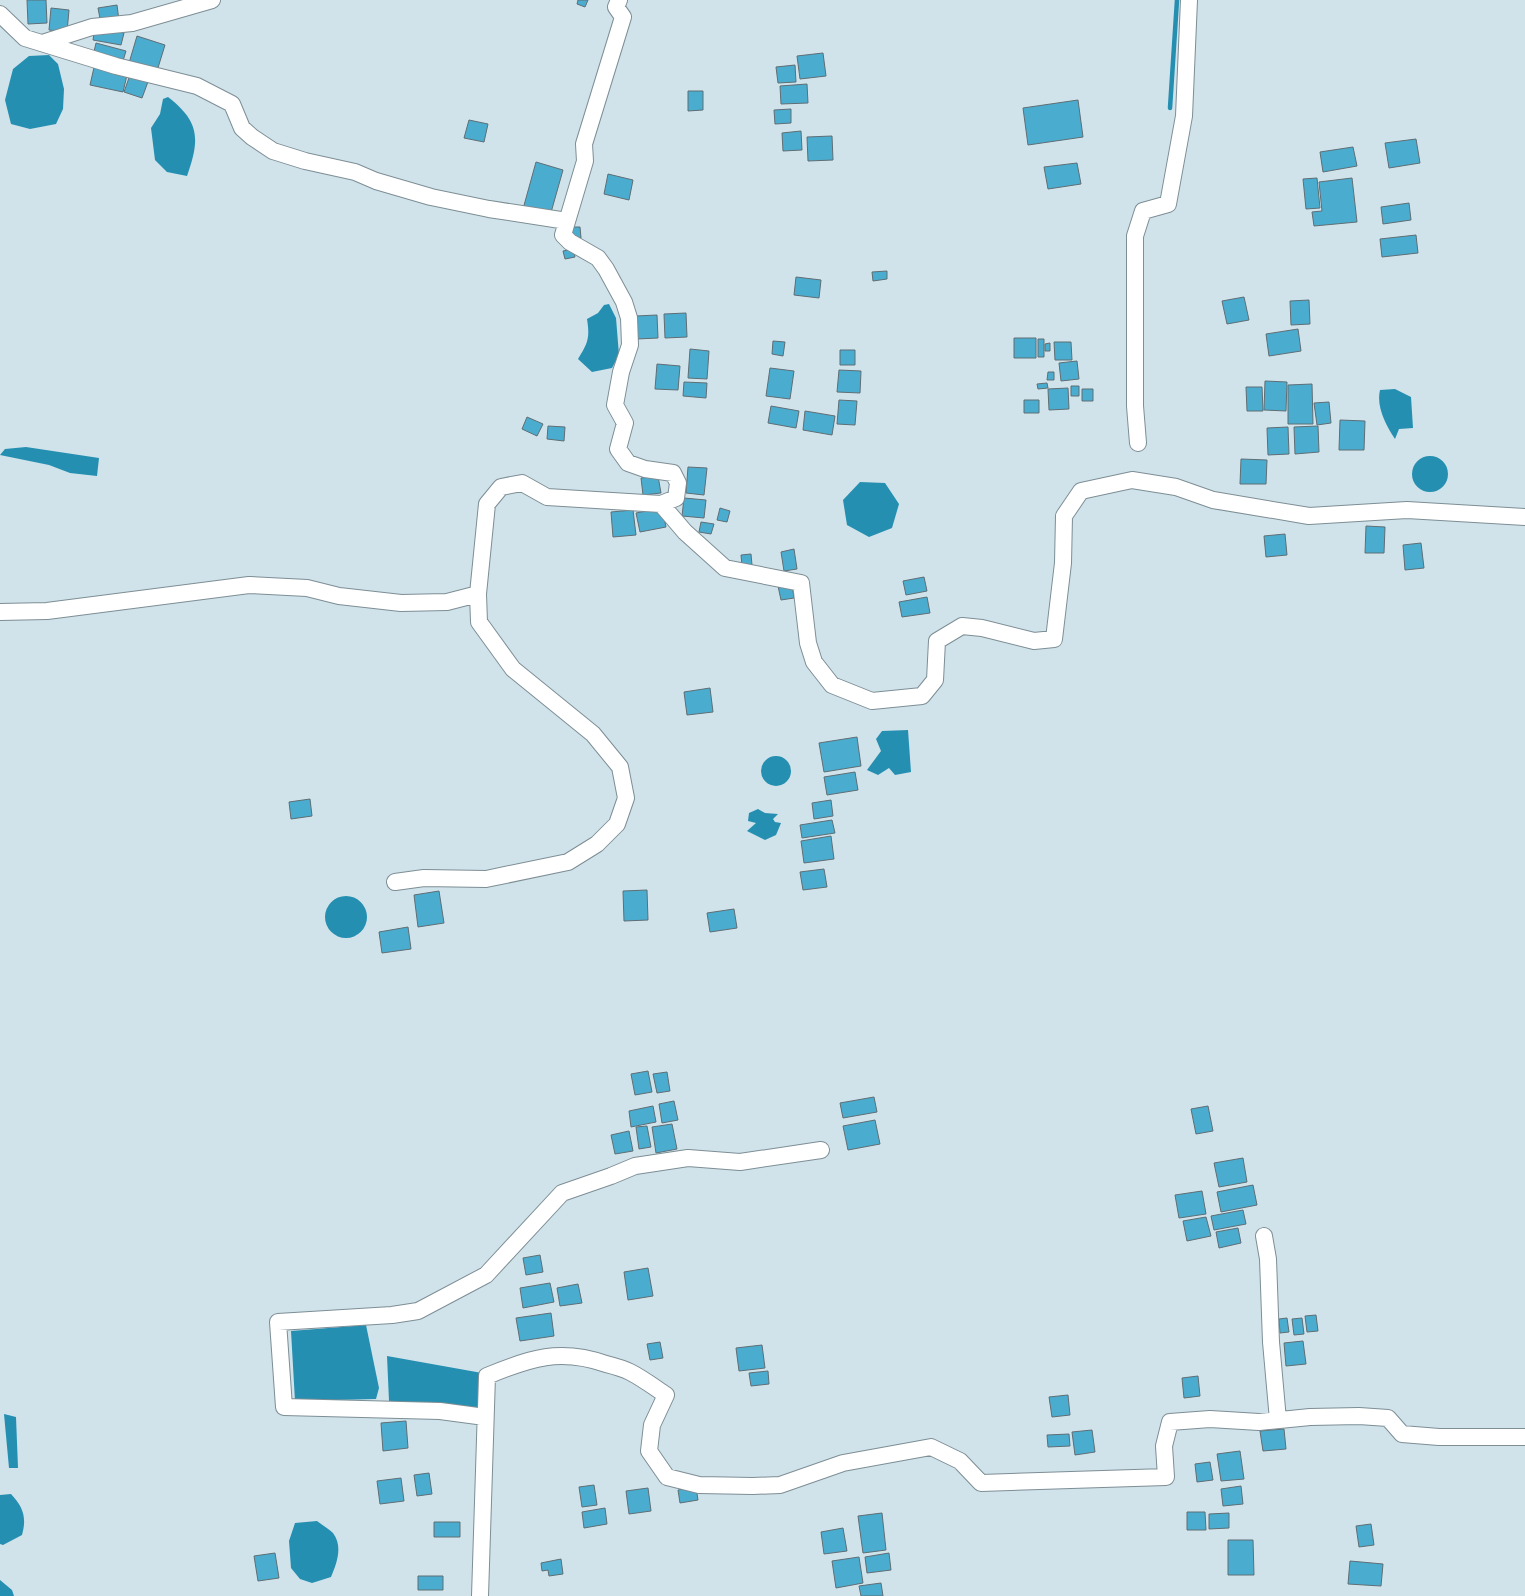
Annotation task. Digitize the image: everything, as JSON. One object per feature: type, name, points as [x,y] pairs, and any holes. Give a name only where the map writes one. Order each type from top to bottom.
[{"type":"street","points":[[42,43],[92,27],[132,23],[212,0]]},
{"type":"street","points":[[395,882],[424,878],[486,879],[568,862],[597,844],[617,824],[626,798],[620,767],[593,734],[513,669],[478,622],[478,594],[487,504],[501,487],[522,483],[547,497],[661,504],[676,498],[678,483],[673,473],[645,469],[628,463],[618,449],[625,423],[615,405],[619,390],[621,372],[630,345],[627,313],[624,302],[606,269],[598,258],[570,242],[563,235],[585,161],[584,144],[623,17],[616,7],[619,0]]},
{"type":"street","points":[[1138,443],[1135,406],[1135,236],[1143,211],[1168,204],[1184,116],[1189,0]]},
{"type":"street","points":[[0,14],[25,38],[116,66],[196,86],[232,104],[242,128],[252,137],[273,151],[305,161],[355,172],[431,197],[489,209],[567,221]]},
{"type":"street","points":[[661,504],[685,532],[725,568],[801,583],[808,643],[814,662],[832,686],[872,701],[922,696],[935,680],[937,642],[962,626],[982,628],[1034,641],[1054,639],[1063,563],[1064,516],[1081,491],[1132,480],[1176,487],[1213,500],[1309,516],[1407,510],[1525,517]]},
{"type":"street","points":[[0,612],[47,611],[249,585],[307,588],[339,596],[401,603],[447,602],[478,594]]},
{"type":"street","points":[[485,1417],[440,1411],[284,1407],[278,1322],[418,1312],[486,1275],[562,1193],[635,1166],[688,1158],[740,1162],[821,1150]]},
{"type":"street","points":[[1264,1236],[1268,1259],[1271,1342],[1278,1420]]},
{"type":"street","points":[[480,1596],[487,1376],[520,1362],[545,1357],[570,1356],[588,1358],[629,1371],[666,1395],[652,1425],[649,1451],[667,1477],[699,1485],[780,1485],[843,1463],[931,1447],[960,1461],[981,1483],[1166,1477],[1164,1446],[1170,1422],[1210,1419],[1259,1422],[1310,1417],[1359,1416],[1388,1418],[1402,1434],[1439,1437],[1525,1437]]},
{"type":"water","points":[[49,55],[58,64],[64,89],[63,109],[56,124],[30,129],[11,124],[5,100],[13,69],[29,56]]},
{"type":"water","points":[[168,97],[179,106],[192,123],[195,141],[194,152],[187,176],[167,172],[155,160],[151,128],[160,114],[163,99]]},
{"type":"water","points":[[609,304],[616,318],[619,355],[612,368],[592,372],[578,359],[584,349],[588,336],[587,319],[598,313],[604,305]]},
{"type":"water","points":[[1395,389],[1411,397],[1413,428],[1399,429],[1395,439],[1383,416],[1379,403],[1379,396],[1380,390]]},
{"type":"water","points":[[26,447],[99,458],[97,476],[70,473],[49,465],[0,455],[5,449]]},
{"type":"water","points":[[1430,456],[1440,459],[1445,464],[1448,474],[1445,484],[1440,489],[1430,492],[1420,489],[1415,484],[1412,474],[1415,464],[1420,459]]},
{"type":"water","points":[[860,482],[885,483],[899,504],[892,528],[869,537],[847,525],[843,500]]},
{"type":"water","points":[[908,730],[911,772],[895,775],[889,768],[878,775],[867,770],[881,751],[876,739],[882,731]]},
{"type":"water","points":[[776,756],[787,760],[791,771],[787,782],[776,786],[765,782],[761,771],[765,760]]},
{"type":"water","points":[[758,809],[765,813],[778,814],[773,819],[775,822],[781,823],[776,835],[765,840],[747,831],[756,823],[748,821],[749,813]]},
{"type":"water","points":[[342,896],[350,896],[358,899],[364,905],[367,917],[364,929],[358,935],[350,938],[342,938],[334,935],[328,929],[325,921],[325,913],[328,905],[334,899]]},
{"type":"water","points":[[366,1325],[379,1388],[376,1399],[295,1401],[291,1331]]},
{"type":"water","points":[[387,1356],[482,1373],[481,1408],[389,1401]]},
{"type":"water","points":[[4,1414],[16,1417],[18,1468],[9,1468]]},
{"type":"water","points":[[11,1494],[21,1508],[24,1523],[22,1535],[3,1545],[0,1544],[0,1495]]},
{"type":"water","points":[[317,1521],[333,1533],[338,1543],[338,1555],[331,1577],[312,1583],[300,1579],[291,1568],[289,1541],[295,1523]]},
{"type":"water","points":[[0,1580],[12,1590],[14,1596],[0,1596]]},
{"type":"building","points":[[27,0],[46,0],[47,23],[28,24]]},
{"type":"building","points":[[578,0],[588,0],[585,7],[577,4]]},
{"type":"building","points":[[117,5],[119,21],[101,24],[98,8]]},
{"type":"building","points":[[51,8],[69,10],[67,32],[49,30]]},
{"type":"building","points":[[95,28],[124,33],[121,45],[93,40]]},
{"type":"building","points":[[137,36],[165,45],[157,71],[129,63]]},
{"type":"building","points":[[96,43],[126,51],[122,64],[93,56]]},
{"type":"building","points":[[823,53],[826,76],[800,79],[797,56]]},
{"type":"building","points":[[95,63],[128,71],[123,92],[90,85]]},
{"type":"building","points":[[795,65],[796,82],[778,83],[776,67]]},
{"type":"building","points":[[131,72],[149,79],[142,98],[124,92]]},
{"type":"building","points":[[807,84],[808,103],[781,104],[780,86]]},
{"type":"building","points":[[688,91],[703,91],[703,110],[688,111]]},
{"type":"building","points":[[1078,100],[1083,137],[1028,145],[1023,108]]},
{"type":"building","points":[[791,109],[791,123],[775,124],[774,110]]},
{"type":"building","points":[[469,120],[488,124],[484,142],[464,138]]},
{"type":"building","points":[[801,131],[802,150],[783,151],[782,133]]},
{"type":"building","points":[[832,136],[833,160],[808,161],[807,137]]},
{"type":"building","points":[[1416,139],[1420,163],[1389,168],[1385,143]]},
{"type":"building","points":[[1353,147],[1357,166],[1323,172],[1320,152]]},
{"type":"building","points":[[536,162],[563,170],[550,216],[523,209]]},
{"type":"building","points":[[1077,163],[1081,184],[1048,189],[1044,167]]},
{"type":"building","points":[[608,174],[633,180],[629,200],[604,194]]},
{"type":"building","points":[[1317,178],[1320,208],[1306,209],[1303,179]]},
{"type":"building","points":[[1352,178],[1357,222],[1314,226],[1312,212],[1322,211],[1319,182]]},
{"type":"building","points":[[1409,203],[1411,220],[1383,224],[1381,207]]},
{"type":"building","points":[[572,227],[580,227],[581,238],[573,239]]},
{"type":"building","points":[[1416,235],[1418,253],[1382,257],[1380,239]]},
{"type":"building","points":[[573,249],[575,257],[565,259],[563,251]]},
{"type":"building","points":[[887,271],[887,279],[873,281],[872,272]]},
{"type":"building","points":[[796,277],[821,280],[819,298],[794,295]]},
{"type":"building","points":[[1244,297],[1249,320],[1227,324],[1222,301]]},
{"type":"building","points":[[1309,300],[1310,324],[1291,325],[1290,301]]},
{"type":"building","points":[[686,313],[687,337],[665,338],[664,314]]},
{"type":"building","points":[[657,315],[658,338],[637,339],[636,316]]},
{"type":"building","points":[[1298,329],[1301,351],[1269,356],[1266,334]]},
{"type":"building","points":[[1014,338],[1036,338],[1036,358],[1014,358]]},
{"type":"building","points":[[1038,339],[1044,339],[1044,357],[1038,357]]},
{"type":"building","points":[[773,341],[785,342],[783,356],[772,354]]},
{"type":"building","points":[[1054,342],[1071,342],[1072,360],[1055,360]]},
{"type":"building","points":[[1050,343],[1050,351],[1045,351],[1045,344]]},
{"type":"building","points":[[690,349],[709,351],[707,379],[688,378]]},
{"type":"building","points":[[840,350],[855,350],[855,365],[840,365]]},
{"type":"building","points":[[1077,361],[1079,379],[1061,381],[1059,363]]},
{"type":"building","points":[[657,364],[680,366],[678,390],[655,389]]},
{"type":"building","points":[[770,368],[794,371],[790,399],[766,396]]},
{"type":"building","points":[[839,370],[861,371],[860,393],[837,392]]},
{"type":"building","points":[[1048,372],[1054,372],[1054,380],[1047,380]]},
{"type":"building","points":[[1265,381],[1287,382],[1286,411],[1264,410]]},
{"type":"building","points":[[684,382],[707,383],[706,398],[683,396]]},
{"type":"building","points":[[1047,383],[1048,388],[1038,389],[1037,384]]},
{"type":"building","points":[[1312,384],[1313,424],[1288,424],[1288,385]]},
{"type":"building","points":[[1071,386],[1079,386],[1079,396],[1071,396]]},
{"type":"building","points":[[1246,387],[1262,387],[1263,411],[1247,411]]},
{"type":"building","points":[[1068,388],[1069,409],[1049,410],[1048,389]]},
{"type":"building","points":[[1082,389],[1093,389],[1093,401],[1082,401]]},
{"type":"building","points":[[839,400],[857,401],[855,425],[837,424]]},
{"type":"building","points":[[1024,400],[1039,400],[1039,413],[1024,413]]},
{"type":"building","points":[[1329,402],[1331,423],[1317,425],[1314,403]]},
{"type":"building","points":[[771,406],[799,411],[796,428],[768,423]]},
{"type":"building","points":[[805,411],[835,416],[832,435],[803,430]]},
{"type":"building","points":[[527,417],[543,424],[537,436],[522,429]]},
{"type":"building","points":[[1340,420],[1365,421],[1364,450],[1339,450]]},
{"type":"building","points":[[548,426],[565,427],[564,441],[547,439]]},
{"type":"building","points":[[1318,426],[1319,452],[1295,454],[1294,427]]},
{"type":"building","points":[[1288,427],[1289,454],[1268,455],[1267,428]]},
{"type":"building","points":[[1241,459],[1267,460],[1266,484],[1240,484]]},
{"type":"building","points":[[688,467],[707,468],[704,495],[686,493]]},
{"type":"building","points":[[658,476],[661,493],[643,495],[641,478]]},
{"type":"building","points":[[684,498],[706,500],[704,518],[682,516]]},
{"type":"building","points":[[662,508],[666,527],[640,532],[636,513]]},
{"type":"building","points":[[720,508],[730,511],[727,522],[717,520]]},
{"type":"building","points":[[633,510],[636,535],[613,537],[611,512]]},
{"type":"building","points":[[701,522],[714,524],[711,534],[699,532]]},
{"type":"building","points":[[1366,526],[1385,527],[1384,553],[1365,553]]},
{"type":"building","points":[[1285,534],[1287,555],[1266,557],[1264,536]]},
{"type":"building","points":[[1421,543],[1424,568],[1405,570],[1403,545]]},
{"type":"building","points":[[794,549],[797,569],[784,571],[781,552]]},
{"type":"building","points":[[751,554],[752,565],[742,566],[741,555]]},
{"type":"building","points":[[924,577],[927,591],[906,595],[903,581]]},
{"type":"building","points":[[792,584],[794,598],[781,600],[778,586]]},
{"type":"building","points":[[927,597],[930,613],[902,617],[899,602]]},
{"type":"building","points":[[710,688],[713,712],[687,715],[684,692]]},
{"type":"building","points":[[857,737],[861,766],[824,772],[819,743]]},
{"type":"building","points":[[855,772],[858,790],[827,795],[824,777]]},
{"type":"building","points":[[310,799],[312,816],[291,819],[289,802]]},
{"type":"building","points":[[831,800],[833,816],[814,819],[812,803]]},
{"type":"building","points":[[832,820],[835,833],[802,838],[800,825]]},
{"type":"building","points":[[831,836],[834,859],[804,863],[801,841]]},
{"type":"building","points":[[824,869],[827,887],[803,890],[800,872]]},
{"type":"building","points":[[647,890],[648,920],[624,921],[623,891]]},
{"type":"building","points":[[439,891],[444,923],[418,927],[414,895]]},
{"type":"building","points":[[734,909],[737,928],[710,932],[707,913]]},
{"type":"building","points":[[408,927],[411,949],[382,953],[379,932]]},
{"type":"building","points":[[648,1071],[652,1092],[635,1095],[631,1074]]},
{"type":"building","points":[[667,1072],[670,1091],[657,1093],[653,1074]]},
{"type":"building","points":[[874,1097],[877,1112],[843,1118],[840,1103]]},
{"type":"building","points":[[674,1101],[678,1120],[662,1123],[659,1104]]},
{"type":"building","points":[[653,1106],[656,1122],[631,1127],[629,1111]]},
{"type":"building","points":[[1208,1106],[1213,1131],[1196,1134],[1191,1109]]},
{"type":"building","points":[[875,1120],[880,1144],[848,1150],[843,1126]]},
{"type":"building","points":[[672,1124],[677,1149],[656,1153],[652,1127]]},
{"type":"building","points":[[647,1126],[651,1147],[639,1149],[636,1127]]},
{"type":"building","points":[[629,1131],[633,1151],[615,1154],[611,1135]]},
{"type":"building","points":[[1243,1158],[1247,1182],[1219,1187],[1214,1163]]},
{"type":"building","points":[[1253,1185],[1257,1205],[1221,1212],[1217,1192]]},
{"type":"building","points":[[1202,1191],[1206,1214],[1179,1218],[1175,1195]]},
{"type":"building","points":[[1243,1210],[1246,1224],[1214,1230],[1211,1216]]},
{"type":"building","points":[[1206,1217],[1211,1236],[1187,1241],[1183,1221]]},
{"type":"building","points":[[1238,1228],[1241,1243],[1219,1248],[1216,1232]]},
{"type":"building","points":[[540,1255],[543,1272],[526,1275],[523,1258]]},
{"type":"building","points":[[648,1268],[653,1296],[628,1300],[624,1272]]},
{"type":"building","points":[[550,1283],[554,1302],[523,1308],[520,1288]]},
{"type":"building","points":[[578,1284],[582,1303],[560,1306],[557,1288]]},
{"type":"building","points":[[551,1313],[554,1336],[520,1341],[516,1318]]},
{"type":"building","points":[[1316,1315],[1318,1331],[1307,1332],[1305,1316]]},
{"type":"building","points":[[1287,1318],[1289,1332],[1280,1333],[1279,1319]]},
{"type":"building","points":[[1302,1318],[1304,1334],[1294,1335],[1292,1319]]},
{"type":"building","points":[[1303,1341],[1306,1364],[1286,1366],[1284,1343]]},
{"type":"building","points":[[660,1342],[663,1358],[650,1360],[647,1344]]},
{"type":"building","points":[[762,1345],[765,1368],[739,1371],[736,1348]]},
{"type":"building","points":[[768,1371],[769,1384],[751,1386],[749,1373]]},
{"type":"building","points":[[1198,1376],[1200,1396],[1184,1398],[1182,1378]]},
{"type":"building","points":[[1068,1395],[1070,1415],[1052,1417],[1049,1397]]},
{"type":"building","points":[[406,1421],[408,1448],[383,1451],[381,1423]]},
{"type":"building","points":[[1284,1429],[1286,1449],[1263,1451],[1260,1431]]},
{"type":"building","points":[[1092,1430],[1095,1452],[1075,1455],[1072,1432]]},
{"type":"building","points":[[1069,1434],[1070,1446],[1048,1447],[1047,1435]]},
{"type":"building","points":[[1240,1451],[1244,1479],[1221,1481],[1217,1454]]},
{"type":"building","points":[[1210,1462],[1213,1480],[1197,1482],[1195,1464]]},
{"type":"building","points":[[429,1473],[432,1494],[417,1496],[414,1475]]},
{"type":"building","points":[[401,1478],[404,1501],[380,1504],[377,1481]]},
{"type":"building","points":[[594,1485],[597,1505],[582,1507],[579,1487]]},
{"type":"building","points":[[1241,1486],[1243,1504],[1223,1506],[1221,1489]]},
{"type":"building","points":[[696,1487],[698,1500],[680,1503],[678,1490]]},
{"type":"building","points":[[648,1488],[651,1511],[629,1514],[626,1491]]},
{"type":"building","points":[[605,1508],[607,1524],[584,1528],[582,1512]]},
{"type":"building","points":[[1187,1512],[1205,1512],[1206,1530],[1187,1530]]},
{"type":"building","points":[[882,1513],[886,1550],[863,1553],[858,1516]]},
{"type":"building","points":[[1229,1513],[1229,1528],[1209,1529],[1209,1514]]},
{"type":"building","points":[[434,1522],[460,1522],[460,1537],[434,1537]]},
{"type":"building","points":[[1371,1524],[1374,1545],[1359,1547],[1356,1526]]},
{"type":"building","points":[[843,1528],[847,1551],[824,1554],[821,1532]]},
{"type":"building","points":[[1228,1540],[1253,1540],[1254,1575],[1228,1575]]},
{"type":"building","points":[[275,1553],[279,1578],[258,1581],[254,1556]]},
{"type":"building","points":[[889,1553],[891,1570],[867,1573],[865,1557]]},
{"type":"building","points":[[859,1557],[863,1583],[836,1588],[832,1561]]},
{"type":"building","points":[[561,1559],[563,1574],[549,1576],[548,1570],[542,1571],[541,1563]]},
{"type":"building","points":[[1350,1561],[1383,1564],[1381,1586],[1348,1584]]},
{"type":"building","points":[[418,1576],[443,1576],[443,1590],[418,1590]]},
{"type":"building","points":[[881,1583],[883,1596],[861,1596],[859,1586]]},
{"type":"waterway","points":[[1170,108],[1177,0]]}]
